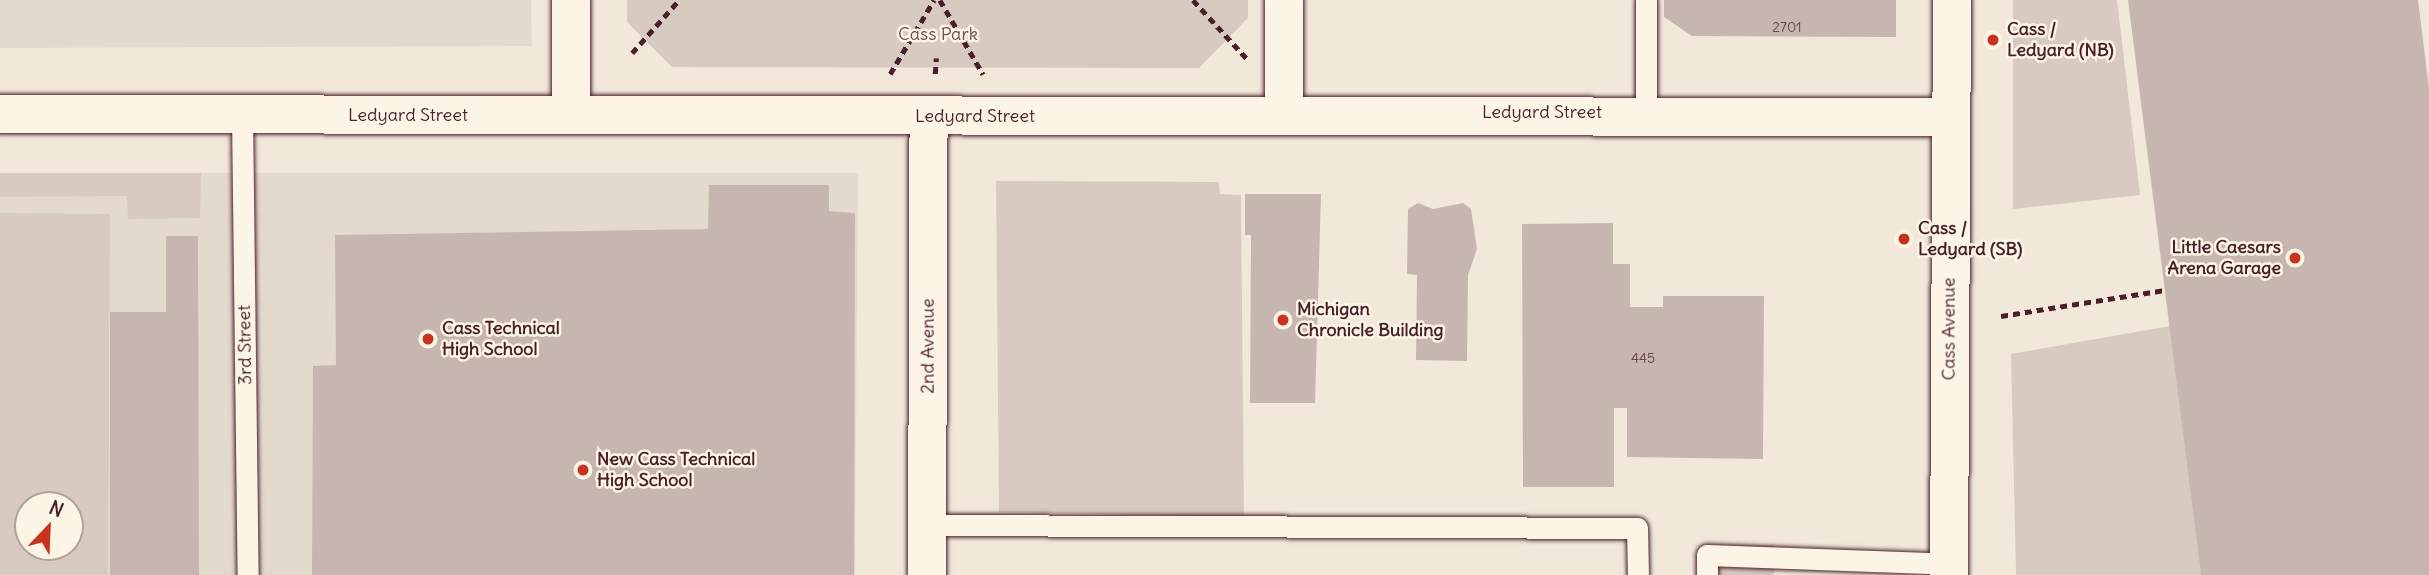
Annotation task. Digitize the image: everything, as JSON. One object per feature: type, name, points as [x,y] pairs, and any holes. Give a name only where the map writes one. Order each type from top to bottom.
[{"type":"street","points":[[571,0],[571,115]]},
{"type":"street","points":[[1283,114],[1284,0]]},
{"type":"street","name":"Cass Avenue","points":[[1949,570],[1952,0]]},
{"type":"street","name":"Ledyard Street","points":[[0,114],[929,116],[1646,112],[1950,117]]},
{"type":"street","name":"2nd Avenue","points":[[927,575],[929,116]]},
{"type":"lane","points":[[1646,0],[1646,112]]},
{"type":"lane","name":"3rd Street","points":[[242,114],[248,575]]},
{"type":"lane","points":[[928,525],[1637,528],[1638,575]]},
{"type":"lane","points":[[1707,575],[1707,555],[1866,568],[1949,570]]},
{"type":"path","points":[[632,53],[679,0]]},
{"type":"path","points":[[890,74],[937,0],[983,74]]},
{"type":"path","points":[[1193,0],[1251,63]]},
{"type":"path","points":[[935,74],[936,58]]},
{"type":"path","points":[[2001,316],[2165,290]]},
{"type":"shaded area","points":[[0,0],[531,0],[532,46],[0,48]]},
{"type":"shaded area","name":"Cass Technical High School","points":[[0,173],[858,173],[855,575],[0,575]]},
{"type":"green space","name":"Cass Park","points":[[627,0],[1248,0],[1248,18],[1199,68],[672,67],[627,22]]},
{"type":"green space","points":[[2013,0],[2117,0],[2140,195],[2013,209]]},
{"type":"green space","points":[[0,173],[201,173],[200,218],[128,219],[127,196],[0,197]]},
{"type":"green space","points":[[996,181],[1219,182],[1220,194],[1241,195],[1244,517],[999,512]]},
{"type":"green space","points":[[0,213],[110,214],[108,575],[0,575]]},
{"type":"green space","points":[[2170,326],[2201,575],[2016,575],[2011,354]]},
{"type":"green space","points":[[1714,545],[1774,545],[1774,575],[1714,575]]},
{"type":"building","points":[[1664,0],[1896,0],[1896,37],[1692,36],[1664,17]]},
{"type":"building","name":"Little Caesars Arena Garage","points":[[2128,0],[2418,0],[2429,88],[2429,575],[2201,575]]},
{"type":"building","name":"New Cass Technical High School","points":[[709,185],[829,185],[829,211],[855,213],[854,575],[312,575],[313,366],[336,365],[335,235],[708,229]]},
{"type":"building","name":"Michigan Chronicle Building","points":[[1245,194],[1321,194],[1315,403],[1250,403],[1251,235],[1245,235]]},
{"type":"building","points":[[1418,203],[1433,209],[1463,203],[1471,209],[1477,249],[1468,275],[1467,361],[1416,360],[1417,275],[1407,274],[1408,209]]},
{"type":"building","points":[[1613,223],[1613,264],[1630,264],[1630,307],[1663,307],[1663,296],[1764,296],[1763,459],[1627,457],[1627,408],[1614,408],[1614,487],[1523,487],[1522,224]]},
{"type":"building","points":[[166,236],[198,236],[199,575],[110,575],[110,312],[166,312]]},
{"type":"place","name":"Cass / Ledyard (NB)","points":[[1993,40]]},
{"type":"place","name":"Cass / Ledyard (SB)","points":[[1904,239]]},
{"type":"place","name":"Little Caesars Arena Garage","points":[[2295,258]]},
{"type":"place","name":"Michigan Chronicle Building","points":[[1283,320]]},
{"type":"place","name":"Cass Technical High School","points":[[428,339]]},
{"type":"place","name":"New Cass Technical High School","points":[[583,470]]}]
